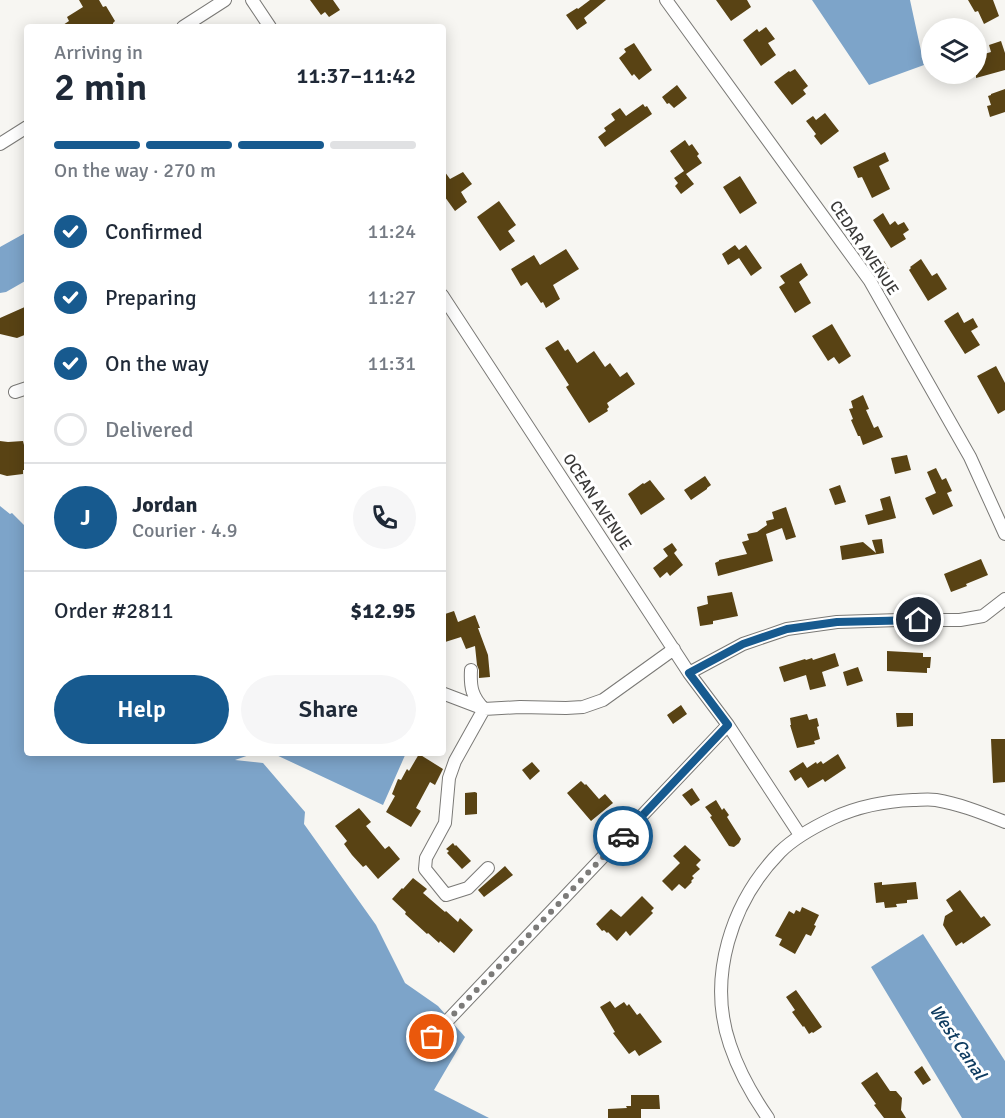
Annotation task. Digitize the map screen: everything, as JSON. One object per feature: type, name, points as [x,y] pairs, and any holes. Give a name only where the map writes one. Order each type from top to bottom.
[{"type":"street","points":[[188,24],[225,0]]},
{"type":"street","points":[[252,0],[268,24]]},
{"type":"street","name":"CEDAR AVENUE","points":[[666,0],[870,281],[970,457],[1005,534]]},
{"type":"street","points":[[0,144],[24,129]]},
{"type":"street","name":"OCEAN AVENUE","points":[[446,301],[689,673],[728,725],[800,835]]},
{"type":"street","points":[[689,673],[743,644],[787,629],[837,622],[960,620],[983,616],[1005,599]]},
{"type":"street","points":[[446,695],[484,709],[583,706],[603,700],[674,649]]},
{"type":"street","points":[[471,670],[470,682],[475,700],[484,709]]},
{"type":"street","points":[[484,709],[455,761],[449,778],[445,823],[426,858],[425,869],[446,894],[468,888],[488,867]]},
{"type":"street","points":[[432,1037],[728,725]]},
{"type":"street","points":[[768,1118],[741,1073],[729,1044],[723,1015],[721,980],[724,952],[744,899],[762,873],[780,852],[800,835],[851,810],[873,804],[934,800],[975,810],[1005,822]]},
{"type":"water","points":[[812,0],[910,0],[921,51],[921,66],[869,85]]},
{"type":"water","points":[[24,234],[24,282],[0,293],[0,247]]},
{"type":"water","points":[[0,506],[10,514],[12,513],[24,525],[24,756],[246,756],[235,760],[263,763],[305,812],[304,824],[376,925],[405,983],[438,1006],[465,1037],[434,1090],[489,1118],[0,1118]]},
{"type":"water","points":[[278,756],[405,756],[383,805]]},
{"type":"water","name":"West Canal","points":[[923,934],[1005,1061],[1005,1118],[962,1118],[871,967]]},
{"type":"building","points":[[79,0],[99,0],[103,7],[106,6],[115,21],[113,24],[64,24],[69,21],[67,17],[83,7]]},
{"type":"building","points":[[310,0],[333,0],[340,10],[329,17],[325,12],[321,15]]},
{"type":"building","points":[[590,0],[606,0],[584,18],[587,23],[577,30],[566,15]]},
{"type":"building","points":[[716,0],[747,0],[751,7],[731,21]]},
{"type":"building","points":[[968,0],[993,0],[999,16],[987,22],[987,18],[981,18],[978,11],[975,12]]},
{"type":"building","points":[[766,27],[775,39],[768,43],[776,55],[761,66],[743,40],[757,29],[759,32]]},
{"type":"building","points":[[1001,41],[1005,53],[1005,70],[987,75],[987,53],[991,52],[989,45]]},
{"type":"building","points":[[634,43],[652,70],[639,80],[634,74],[632,76],[619,58],[626,52],[624,49]]},
{"type":"building","points":[[795,69],[808,86],[803,90],[806,94],[792,105],[774,82]]},
{"type":"building","points":[[677,85],[687,98],[674,108],[662,97]]},
{"type":"building","points":[[1005,89],[1005,112],[990,117],[987,106],[991,105],[988,96]]},
{"type":"building","points":[[643,104],[652,114],[605,147],[598,137],[606,131],[604,128],[615,120],[611,114],[620,108],[626,116]]},
{"type":"building","points":[[825,113],[839,131],[821,145],[806,121],[813,116],[816,120]]},
{"type":"building","points":[[685,140],[689,146],[692,144],[702,163],[686,174],[694,184],[681,194],[675,186],[678,183],[674,178],[684,171],[670,151]]},
{"type":"building","points":[[885,152],[889,161],[879,166],[890,189],[872,198],[862,177],[858,178],[853,167]]},
{"type":"building","points":[[463,172],[472,184],[461,192],[467,202],[455,211],[446,199],[446,174],[450,179]]},
{"type":"building","points":[[740,176],[757,203],[740,214],[723,187]]},
{"type":"building","points":[[499,201],[516,225],[508,231],[515,241],[500,251],[477,217]]},
{"type":"building","points":[[883,213],[890,225],[895,221],[898,225],[904,222],[909,230],[903,234],[906,239],[891,248],[873,220]]},
{"type":"building","points":[[735,245],[739,250],[746,245],[762,268],[751,276],[739,258],[728,265],[722,254]]},
{"type":"building","points":[[566,249],[579,269],[553,285],[560,299],[546,308],[527,282],[521,286],[511,269],[534,255],[540,265]]},
{"type":"building","points":[[921,259],[932,276],[937,273],[947,289],[928,301],[909,270]]},
{"type":"building","points":[[884,261],[891,273],[883,278],[876,265]]},
{"type":"building","points":[[801,263],[808,275],[799,282],[811,303],[795,313],[779,287],[785,283],[780,276]]},
{"type":"building","points":[[24,307],[24,335],[17,338],[0,334],[0,318]]},
{"type":"building","points":[[958,312],[964,323],[973,318],[978,327],[971,331],[980,345],[965,354],[944,321]]},
{"type":"building","points":[[832,324],[851,356],[839,364],[834,357],[828,361],[812,336]]},
{"type":"building","points":[[558,340],[565,351],[568,349],[577,363],[594,351],[605,367],[610,363],[620,377],[627,372],[635,384],[607,403],[608,411],[589,423],[566,387],[569,385],[545,348]]},
{"type":"building","points":[[996,366],[1005,383],[1005,410],[998,414],[977,376]]},
{"type":"building","points":[[863,395],[869,409],[866,410],[874,428],[878,426],[883,437],[863,445],[851,420],[853,419],[849,409],[853,408],[851,401]]},
{"type":"building","points":[[0,441],[23,441],[23,474],[7,476],[0,474]]},
{"type":"building","points":[[907,455],[911,470],[895,474],[891,458]]},
{"type":"building","points":[[936,468],[942,480],[946,478],[952,491],[947,493],[953,506],[933,515],[925,498],[936,493],[927,472]]},
{"type":"building","points":[[705,476],[711,485],[691,500],[684,490]]},
{"type":"building","points":[[650,480],[665,499],[641,515],[628,494]]},
{"type":"building","points":[[840,485],[846,502],[835,505],[829,489]]},
{"type":"building","points":[[890,496],[896,518],[868,525],[865,515],[883,510],[880,499]]},
{"type":"building","points":[[786,507],[796,537],[786,540],[782,528],[766,534],[773,561],[718,576],[715,563],[719,560],[747,554],[742,542],[749,540],[747,534],[757,532],[767,525],[766,521],[774,519],[772,512]]},
{"type":"building","points":[[882,539],[884,553],[842,560],[840,546],[863,542],[876,553],[872,540]]},
{"type":"building","points":[[672,543],[677,550],[674,553],[683,565],[670,576],[667,572],[660,578],[653,568],[668,556],[663,549]]},
{"type":"building","points":[[981,559],[988,575],[951,592],[944,574]]},
{"type":"building","points":[[732,592],[738,616],[700,626],[697,607],[708,604],[707,596]]},
{"type":"building","points":[[454,611],[458,622],[475,615],[488,655],[490,677],[479,678],[475,646],[466,649],[461,637],[446,642],[446,614]]},
{"type":"building","points":[[887,651],[923,653],[923,657],[931,657],[930,668],[927,668],[927,673],[887,671]]},
{"type":"building","points":[[835,653],[839,666],[822,672],[826,686],[810,690],[806,675],[784,682],[779,667]]},
{"type":"building","points":[[858,667],[863,681],[847,686],[843,672]]},
{"type":"building","points":[[681,705],[687,714],[673,724],[667,715]]},
{"type":"building","points":[[896,713],[913,713],[913,726],[897,727]]},
{"type":"building","points":[[807,714],[809,720],[817,718],[820,739],[814,741],[815,744],[797,748],[790,718]]},
{"type":"building","points":[[991,739],[1005,739],[1005,782],[993,783]]},
{"type":"building","points":[[838,754],[846,768],[825,782],[823,779],[808,788],[801,777],[795,781],[789,771],[803,762],[807,768],[816,762],[817,764],[821,761],[823,764]]},
{"type":"building","points":[[418,756],[422,756],[443,769],[435,785],[430,782],[416,808],[421,811],[411,827],[386,812],[395,796],[392,794],[398,779],[401,780],[407,769],[409,771]]},
{"type":"building","points":[[532,762],[540,771],[530,780],[522,770]]},
{"type":"building","points":[[581,781],[599,799],[605,794],[613,803],[591,821],[567,793]]},
{"type":"building","points":[[692,788],[700,800],[691,806],[682,795]]},
{"type":"building","points":[[465,793],[477,793],[477,814],[465,815]]},
{"type":"building","points":[[716,800],[722,810],[724,808],[729,815],[727,817],[741,839],[734,847],[729,846],[705,807]]},
{"type":"building","points":[[359,808],[371,822],[366,826],[385,849],[389,846],[400,859],[378,879],[366,865],[363,867],[352,855],[344,844],[347,841],[335,826]]},
{"type":"building","points":[[453,843],[471,861],[462,869],[447,853],[449,851],[446,849]]},
{"type":"building","points":[[685,845],[701,860],[696,865],[700,869],[692,876],[694,878],[692,882],[685,889],[679,884],[672,891],[662,881],[680,863],[673,856]]},
{"type":"building","points":[[505,866],[513,875],[484,897],[478,890]]},
{"type":"building","points":[[413,878],[427,889],[423,893],[458,922],[460,918],[473,930],[454,953],[427,934],[392,899]]},
{"type":"building","points":[[882,882],[882,885],[916,882],[918,899],[896,904],[897,907],[885,908],[884,902],[876,903],[874,883]]},
{"type":"building","points":[[960,890],[981,918],[984,916],[991,925],[963,944],[962,942],[956,946],[943,925],[945,916],[953,911],[946,900]]},
{"type":"building","points":[[642,896],[654,908],[651,911],[653,913],[630,936],[626,931],[617,941],[596,924],[611,909],[621,917]]},
{"type":"building","points":[[802,907],[819,915],[811,936],[806,934],[795,954],[779,945],[782,939],[775,936],[789,911],[794,914],[796,910],[800,912]]},
{"type":"building","points":[[796,990],[822,1027],[813,1033],[809,1034],[803,1027],[792,1012],[795,1010],[786,997]]},
{"type":"building","points":[[610,1001],[615,1008],[624,1002],[627,1006],[629,1004],[637,1015],[640,1013],[662,1042],[639,1056],[635,1050],[629,1054],[613,1033],[615,1032],[600,1007]]},
{"type":"building","points":[[922,1066],[931,1080],[923,1085],[914,1072]]},
{"type":"building","points":[[877,1072],[890,1091],[896,1091],[902,1098],[901,1110],[906,1118],[884,1118],[874,1105],[876,1104],[861,1083]]},
{"type":"building","points":[[631,1095],[659,1095],[660,1109],[641,1109],[641,1118],[608,1118],[608,1109],[631,1106]]},
{"type":"way so far","points":[[432,1037],[623,836]]},
{"type":"route","points":[[623,836],[728,725],[689,673],[743,644],[787,629],[837,622],[919,620]]}]
